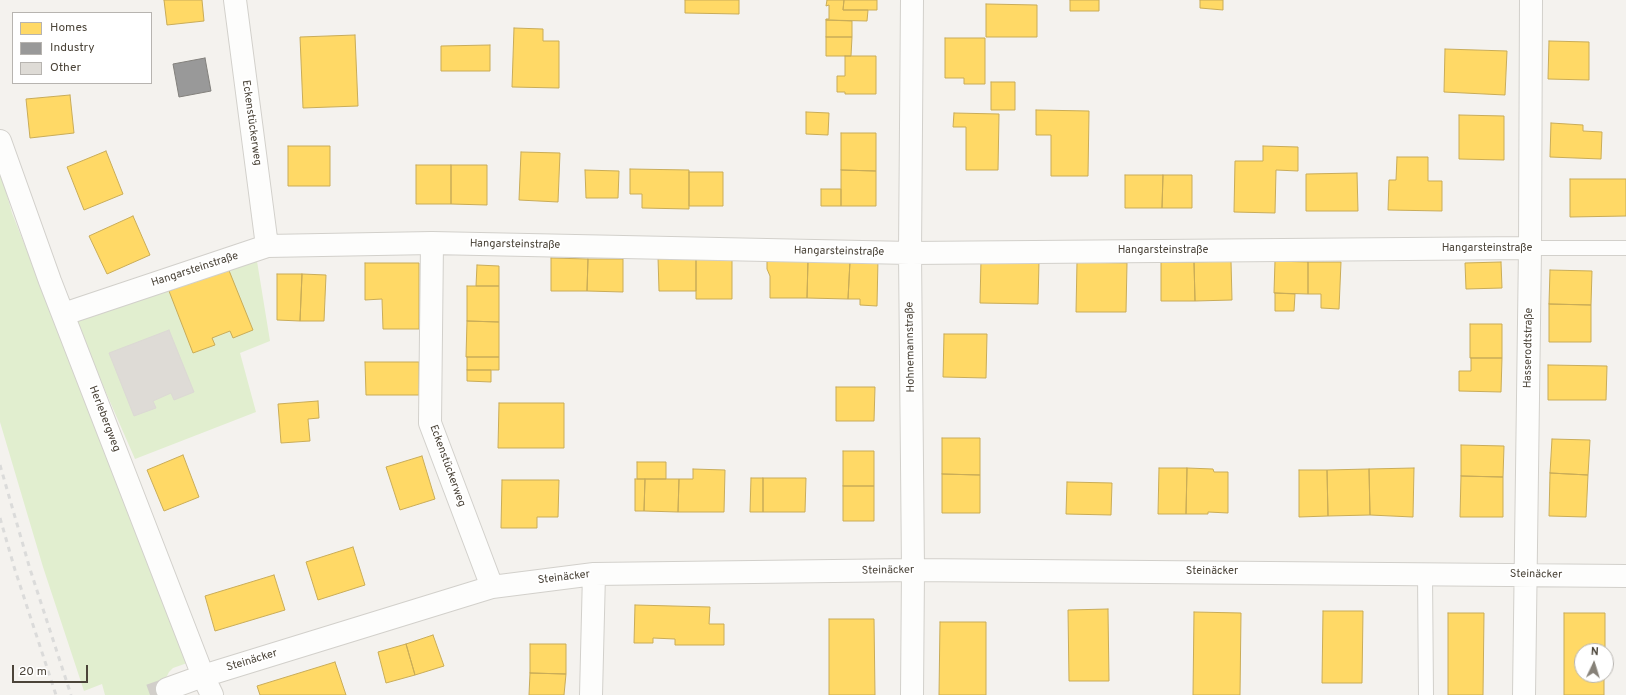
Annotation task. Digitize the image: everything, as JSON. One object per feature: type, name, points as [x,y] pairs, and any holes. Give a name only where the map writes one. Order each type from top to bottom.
[{"type":"street","name":"Eckenstückerweg","points":[[235,0],[267,246]]},
{"type":"street","name":"Hohnemannstraße","points":[[912,0],[910,253],[913,570],[912,695]]},
{"type":"street","name":"Hasserodtstraße","points":[[1524,695],[1530,248],[1531,0]]},
{"type":"street","name":"Herlebergweg","points":[[0,141],[50,281],[207,686]]},
{"type":"street","name":"Eckenstückerweg","points":[[432,243],[430,423],[492,587]]},
{"type":"street","name":"Hangarsteinstraße","points":[[64,314],[267,246],[432,243],[910,253],[1530,248]]},
{"type":"street","name":"Steinäcker","points":[[166,689],[207,686],[492,587],[594,574],[913,570],[1626,576]]},
{"type":"street","points":[[591,695],[594,574]]},
{"type":"lane","name":"Hangarsteinstraße","points":[[1530,248],[1626,248]]},
{"type":"lane","points":[[1425,574],[1426,695]]},
{"type":"green space","points":[[0,170],[12,213],[190,662],[173,668],[165,680],[174,695],[105,695],[102,684],[84,691],[43,567],[0,422]]},
{"type":"green space","points":[[256,255],[270,341],[240,353],[256,412],[135,459],[73,317]]},
{"type":"building: Homes","points":[[164,0],[202,0],[204,21],[167,25]]},
{"type":"building: Homes","points":[[685,0],[739,0],[739,14],[685,13]]},
{"type":"building: Homes","points":[[827,0],[844,0],[843,10],[868,10],[867,21],[826,20],[829,19],[829,5],[826,6]]},
{"type":"building: Homes","points":[[844,0],[877,0],[877,10],[843,10]]},
{"type":"building: Homes","points":[[1070,0],[1099,0],[1099,11],[1070,11]]},
{"type":"building: Homes","points":[[1200,0],[1223,0],[1223,10],[1200,8]]},
{"type":"building: Homes","points":[[986,4],[1037,5],[1037,37],[986,37]]},
{"type":"building: Homes","points":[[826,20],[852,21],[852,37],[826,37]]},
{"type":"building: Homes","points":[[514,28],[543,29],[543,41],[559,41],[559,88],[512,87]]},
{"type":"building: Homes","points":[[355,35],[358,106],[303,108],[300,37]]},
{"type":"building: Homes","points":[[826,37],[852,37],[851,56],[826,56]]},
{"type":"building: Homes","points":[[945,38],[985,38],[985,84],[964,84],[964,78],[945,78]]},
{"type":"building: Homes","points":[[1549,41],[1589,42],[1589,80],[1548,79]]},
{"type":"building: Homes","points":[[490,45],[490,71],[441,71],[441,46]]},
{"type":"building: Homes","points":[[1445,49],[1507,51],[1505,95],[1444,92]]},
{"type":"building: Homes","points":[[845,56],[876,56],[876,94],[845,94],[845,92],[837,92],[837,76],[845,76]]},
{"type":"building: Homes","points":[[991,82],[1015,82],[1015,110],[991,110]]},
{"type":"building: Homes","points":[[70,95],[74,133],[30,138],[26,99]]},
{"type":"building: Homes","points":[[1036,110],[1089,111],[1088,176],[1051,176],[1051,135],[1036,135]]},
{"type":"building: Homes","points":[[806,112],[829,113],[828,135],[806,134]]},
{"type":"building: Homes","points":[[954,113],[999,114],[998,170],[966,170],[966,127],[953,127]]},
{"type":"building: Homes","points":[[1459,115],[1504,116],[1504,160],[1459,159]]},
{"type":"building: Homes","points":[[1551,123],[1583,125],[1583,131],[1602,132],[1601,159],[1550,157]]},
{"type":"building: Homes","points":[[841,133],[876,133],[876,171],[841,170]]},
{"type":"building: Homes","points":[[288,146],[330,146],[330,186],[288,186]]},
{"type":"building: Homes","points":[[1263,146],[1298,147],[1298,171],[1276,170],[1275,213],[1234,212],[1235,161],[1263,161]]},
{"type":"building: Homes","points":[[106,151],[123,194],[84,210],[67,167]]},
{"type":"building: Homes","points":[[521,152],[560,153],[558,202],[519,200]]},
{"type":"building: Homes","points":[[1397,157],[1428,157],[1428,181],[1442,181],[1442,211],[1388,210],[1389,180],[1396,180]]},
{"type":"building: Homes","points":[[416,165],[451,165],[451,204],[416,204]]},
{"type":"building: Homes","points":[[451,165],[487,165],[487,205],[451,204]]},
{"type":"building: Homes","points":[[630,169],[689,170],[689,209],[642,208],[642,194],[630,194]]},
{"type":"building: Homes","points":[[585,170],[619,171],[618,198],[586,198]]},
{"type":"building: Homes","points":[[841,170],[876,171],[876,206],[841,206]]},
{"type":"building: Homes","points":[[689,172],[723,172],[723,206],[689,206]]},
{"type":"building: Homes","points":[[1357,173],[1358,211],[1306,211],[1306,174]]},
{"type":"building: Homes","points":[[1125,175],[1163,175],[1162,208],[1125,208]]},
{"type":"building: Homes","points":[[1163,175],[1192,175],[1192,208],[1162,208]]},
{"type":"building: Homes","points":[[1570,179],[1626,179],[1626,216],[1570,217]]},
{"type":"building: Homes","points":[[821,189],[841,189],[841,206],[821,206]]},
{"type":"building: Homes","points":[[133,216],[150,255],[107,274],[89,236]]},
{"type":"building: Homes","points":[[658,257],[696,257],[696,291],[659,291]]},
{"type":"building: Homes","points":[[696,257],[732,257],[732,299],[696,299]]},
{"type":"building: Homes","points":[[551,258],[588,259],[587,291],[551,291]]},
{"type":"building: Homes","points":[[588,259],[623,259],[623,292],[587,291]]},
{"type":"building: Homes","points":[[767,259],[808,260],[807,298],[770,298],[770,276],[767,269]]},
{"type":"building: Homes","points":[[878,259],[877,306],[860,305],[860,299],[848,299],[850,261]]},
{"type":"building: Homes","points":[[808,260],[850,261],[848,299],[807,298]]},
{"type":"building: Homes","points":[[981,260],[1039,261],[1038,304],[980,303]]},
{"type":"building: Homes","points":[[1231,261],[1232,300],[1195,301],[1194,262]]},
{"type":"building: Homes","points":[[1275,261],[1308,262],[1308,294],[1274,293]]},
{"type":"building: Homes","points":[[1077,262],[1127,263],[1126,312],[1076,312]]},
{"type":"building: Homes","points":[[1161,262],[1194,262],[1195,301],[1161,301]]},
{"type":"building: Homes","points":[[1308,262],[1341,262],[1339,309],[1321,308],[1321,294],[1308,294]]},
{"type":"building: Homes","points":[[1501,262],[1502,288],[1466,289],[1465,263]]},
{"type":"building: Homes","points":[[365,263],[419,263],[419,329],[383,329],[382,299],[365,300]]},
{"type":"building: Homes","points":[[477,265],[499,266],[499,286],[476,286]]},
{"type":"building: Homes","points":[[228,268],[253,330],[233,338],[230,331],[212,338],[215,345],[193,353],[169,291]]},
{"type":"building: Homes","points":[[1550,270],[1592,271],[1591,305],[1549,304]]},
{"type":"building: Homes","points":[[277,274],[302,274],[300,321],[277,320]]},
{"type":"building: Homes","points":[[302,274],[326,275],[324,321],[300,321]]},
{"type":"building: Homes","points":[[467,286],[499,286],[499,322],[467,321]]},
{"type":"building: Homes","points":[[1275,293],[1295,294],[1294,311],[1275,311]]},
{"type":"building: Homes","points":[[1549,304],[1591,305],[1591,342],[1549,342]]},
{"type":"building: Homes","points":[[467,321],[499,322],[499,357],[466,357]]},
{"type":"building: Homes","points":[[1470,324],[1502,324],[1502,358],[1470,358]]},
{"type":"building: Homes","points":[[944,334],[987,334],[986,378],[943,377]]},
{"type":"building: Homes","points":[[467,357],[499,357],[499,370],[467,370]]},
{"type":"building: Homes","points":[[1471,358],[1502,358],[1501,392],[1459,391],[1459,371],[1471,371]]},
{"type":"building: Homes","points":[[365,362],[419,362],[419,395],[366,395]]},
{"type":"building: Homes","points":[[1548,365],[1607,366],[1606,400],[1548,400]]},
{"type":"building: Homes","points":[[467,370],[491,370],[491,382],[467,381]]},
{"type":"building: Homes","points":[[836,387],[875,387],[874,421],[836,421]]},
{"type":"building: Homes","points":[[318,401],[319,418],[308,419],[310,441],[281,443],[278,404]]},
{"type":"building: Homes","points":[[499,403],[564,403],[564,448],[498,448]]},
{"type":"building: Homes","points":[[942,438],[980,438],[980,475],[942,474]]},
{"type":"building: Homes","points":[[1552,439],[1590,440],[1588,475],[1550,473]]},
{"type":"building: Homes","points":[[1461,445],[1504,446],[1503,477],[1461,476]]},
{"type":"building: Homes","points":[[843,451],[874,451],[874,486],[843,486]]},
{"type":"building: Homes","points":[[183,455],[199,497],[164,511],[147,470]]},
{"type":"building: Homes","points":[[422,456],[435,499],[400,510],[386,467]]},
{"type":"building: Homes","points":[[637,462],[666,462],[666,479],[637,479]]},
{"type":"building: Homes","points":[[1159,468],[1187,468],[1186,514],[1158,514]]},
{"type":"building: Homes","points":[[1187,468],[1213,469],[1214,472],[1228,472],[1228,513],[1208,512],[1208,514],[1186,514]]},
{"type":"building: Homes","points":[[1414,468],[1413,517],[1370,515],[1369,469]]},
{"type":"building: Homes","points":[[693,469],[725,470],[724,512],[678,512],[679,479],[693,479]]},
{"type":"building: Homes","points":[[1369,469],[1370,515],[1328,516],[1327,470]]},
{"type":"building: Homes","points":[[1299,470],[1327,470],[1328,516],[1299,517]]},
{"type":"building: Homes","points":[[1550,473],[1588,475],[1586,517],[1549,516]]},
{"type":"building: Homes","points":[[942,474],[980,475],[980,513],[942,513]]},
{"type":"building: Homes","points":[[1461,476],[1503,477],[1503,517],[1460,517]]},
{"type":"building: Homes","points":[[751,478],[763,478],[763,512],[750,512]]},
{"type":"building: Homes","points":[[763,478],[806,478],[805,512],[763,512]]},
{"type":"building: Homes","points":[[635,479],[645,479],[644,511],[635,511]]},
{"type":"building: Homes","points":[[645,479],[679,479],[678,512],[644,511]]},
{"type":"building: Homes","points":[[502,480],[559,480],[558,517],[537,517],[537,528],[501,528]]},
{"type":"building: Homes","points":[[1067,482],[1112,483],[1111,515],[1066,514]]},
{"type":"building: Homes","points":[[843,486],[874,486],[874,521],[843,521]]},
{"type":"building: Homes","points":[[353,547],[365,585],[318,600],[306,562]]},
{"type":"building: Homes","points":[[274,575],[285,610],[215,631],[205,596]]},
{"type":"building: Homes","points":[[635,605],[710,607],[709,624],[724,624],[724,645],[675,645],[675,639],[653,638],[653,643],[634,643]]},
{"type":"building: Homes","points":[[1108,609],[1109,681],[1069,681],[1068,610]]},
{"type":"building: Homes","points":[[1323,611],[1363,611],[1362,683],[1322,683]]},
{"type":"building: Homes","points":[[1194,612],[1241,613],[1240,695],[1193,695]]},
{"type":"building: Homes","points":[[1448,613],[1484,613],[1483,695],[1448,695]]},
{"type":"building: Homes","points":[[1564,613],[1605,613],[1605,643],[1574,643],[1574,683],[1604,683],[1604,695],[1564,695]]},
{"type":"building: Homes","points":[[829,619],[874,619],[875,695],[829,695]]},
{"type":"building: Homes","points":[[940,622],[986,622],[986,695],[939,695]]},
{"type":"building: Homes","points":[[433,635],[444,666],[415,675],[406,644]]},
{"type":"building: Homes","points":[[406,644],[415,675],[386,683],[378,652]]},
{"type":"building: Homes","points":[[530,644],[566,644],[566,674],[530,673]]},
{"type":"building: Homes","points":[[335,662],[346,695],[260,695],[257,686]]},
{"type":"building: Homes","points":[[530,673],[566,674],[564,695],[529,695]]},
{"type":"building: Industry","points":[[205,58],[211,91],[179,97],[173,64]]},
{"type":"building: Other","points":[[169,330],[194,392],[174,400],[171,393],[153,401],[156,408],[134,416],[109,353]]},
{"type":"tunnel","points":[[150,695],[167,689]]},
{"type":"railway","points":[[0,465],[30,569],[71,695]]},
{"type":"railway","points":[[0,518],[15,570],[56,695]]}]
